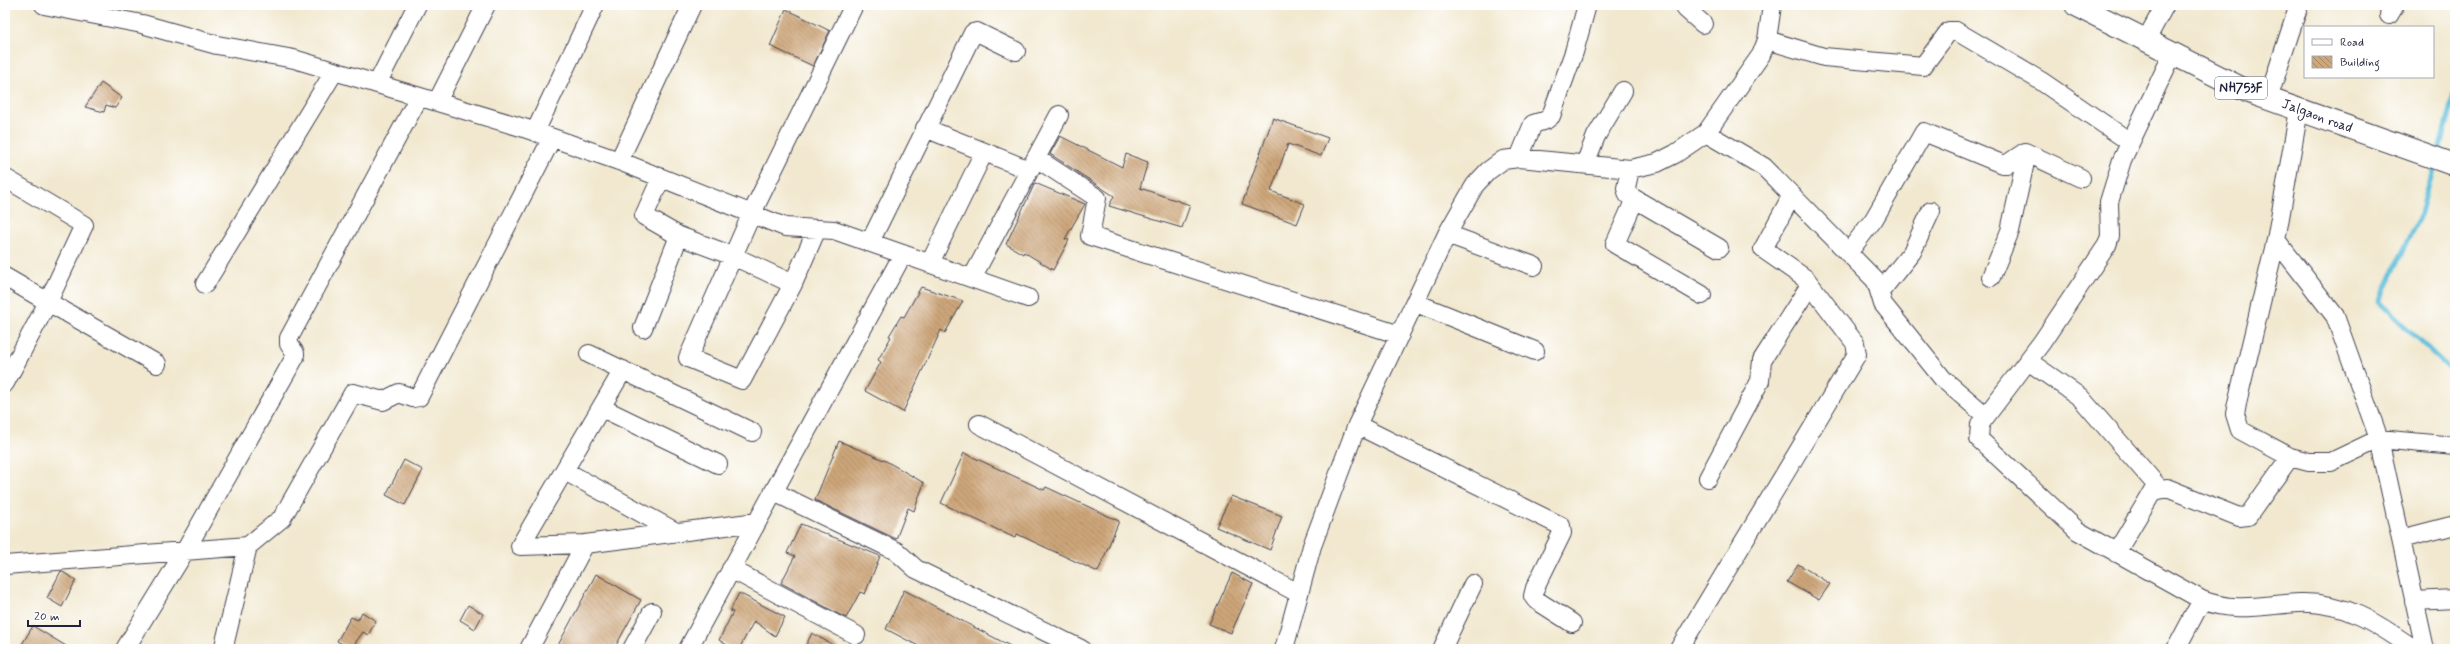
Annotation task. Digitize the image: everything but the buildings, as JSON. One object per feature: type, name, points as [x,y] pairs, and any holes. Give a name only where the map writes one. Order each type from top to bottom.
[{"type":"highway","name":"Jalgaon road","points":[[2076,5],[2249,92],[2455,165]]},
{"type":"street","points":[[44,5],[142,24],[217,46],[294,59],[535,132],[619,161],[785,227],[834,230],[1028,298]]},
{"type":"street","points":[[377,84],[417,5]]},
{"type":"street","points":[[437,102],[486,5]]},
{"type":"street","points":[[535,132],[595,5]]},
{"type":"street","points":[[619,161],[692,5]]},
{"type":"street","points":[[816,229],[793,284],[742,380],[688,358],[752,213],[854,5]]},
{"type":"street","points":[[1518,158],[1533,124],[1546,120],[1551,116],[1574,52],[1587,5]]},
{"type":"street","points":[[1685,5],[1686,9],[1703,24]]},
{"type":"street","points":[[1284,649],[1312,546],[1357,426],[1416,303],[1447,234],[1475,185],[1488,170],[1503,160],[1518,158],[1630,168],[1656,163],[1675,154],[1706,133],[1761,54],[1768,40],[1772,5]]},
{"type":"street","points":[[2146,40],[2165,5]]},
{"type":"street","points":[[2268,98],[2299,5]]},
{"type":"street","points":[[1768,40],[1824,57],[1923,66],[1949,31],[1956,31],[2036,78],[2130,142]]},
{"type":"street","points":[[870,242],[973,33],[977,32],[1016,51]]},
{"type":"street","points":[[2173,54],[2122,160],[2109,202],[2110,240],[2028,361],[1980,424],[1980,439],[2071,526],[2116,553],[2202,600],[2233,608],[2261,608],[2298,603],[2324,604],[2375,621],[2414,649]]},
{"type":"street","points":[[206,284],[334,72]]},
{"type":"street","points":[[1585,164],[1596,136],[1623,91]]},
{"type":"street","points":[[125,649],[185,550],[295,357],[295,353],[289,344],[289,338],[419,97]]},
{"type":"street","points":[[2299,110],[2276,240],[2235,414],[2240,430],[2290,457],[2309,462],[2331,462],[2379,439],[2455,446]]},
{"type":"street","points":[[972,278],[1059,115]]},
{"type":"street","points":[[925,128],[984,152],[1033,164],[1097,198],[1090,236],[1400,335]]},
{"type":"street","points":[[1848,253],[1874,219],[1924,132],[2002,164],[2007,164],[2022,153],[2027,153],[2081,178]]},
{"type":"street","points":[[1706,133],[1764,167],[1876,281],[1883,304],[1943,379],[1986,416]]},
{"type":"street","points":[[5,565],[248,546],[282,518],[353,393],[383,401],[399,393],[413,398],[418,397],[552,138]]},
{"type":"street","points":[[930,263],[984,152]]},
{"type":"street","points":[[1991,277],[2010,231],[2027,153]]},
{"type":"street","points":[[1630,168],[1627,192],[1635,199],[1719,248]]},
{"type":"street","points":[[5,178],[84,225],[48,302],[5,383]]},
{"type":"street","points":[[661,178],[644,216],[679,236],[733,256],[793,284]]},
{"type":"street","points":[[1679,649],[1857,354],[1855,343],[1802,276],[1763,249],[1792,196]]},
{"type":"street","points":[[1635,199],[1615,244],[1702,295]]},
{"type":"street","points":[[1880,292],[1912,252],[1931,211]]},
{"type":"street","points":[[1447,234],[1534,266]]},
{"type":"street","points":[[642,328],[679,236]]},
{"type":"street","points":[[2276,240],[2335,316],[2379,439],[2425,649]]},
{"type":"street","points":[[694,647],[731,569],[903,254]]},
{"type":"street","points":[[5,277],[157,364]]},
{"type":"street","points":[[1708,478],[1760,381],[1762,360],[1810,285]]},
{"type":"street","points":[[1416,303],[1535,351]]},
{"type":"street","points":[[589,354],[752,432]]},
{"type":"street","points":[[2028,361],[2080,397],[2159,488]]},
{"type":"street","points":[[623,370],[565,472],[520,546],[585,544],[757,522]]},
{"type":"street","points":[[602,408],[718,464]]},
{"type":"street","points":[[979,424],[1298,593]]},
{"type":"street","points":[[1357,426],[1561,526],[1562,533],[1534,588],[1533,596],[1536,600],[1572,623]]},
{"type":"street","points":[[2116,553],[2153,491],[2159,488],[2167,488],[2238,517],[2248,516],[2290,457]]},
{"type":"street","points":[[565,472],[676,532]]},
{"type":"street","points":[[774,492],[896,551],[916,569],[1081,649]]},
{"type":"street","points":[[2401,539],[2455,525]]},
{"type":"street","points":[[529,649],[585,544]]},
{"type":"street","points":[[226,649],[224,646],[248,546]]},
{"type":"street","points":[[731,569],[856,635]]},
{"type":"street","points":[[1442,649],[1473,584]]},
{"type":"street","points":[[2176,649],[2202,600]]},
{"type":"street","points":[[2414,602],[2455,600]]},
{"type":"street","points":[[632,649],[652,612]]},
{"type":"waterway","points":[[2438,154],[2455,90]]},
{"type":"waterway","points":[[2435,163],[2421,213],[2379,302],[2455,374]]}]
